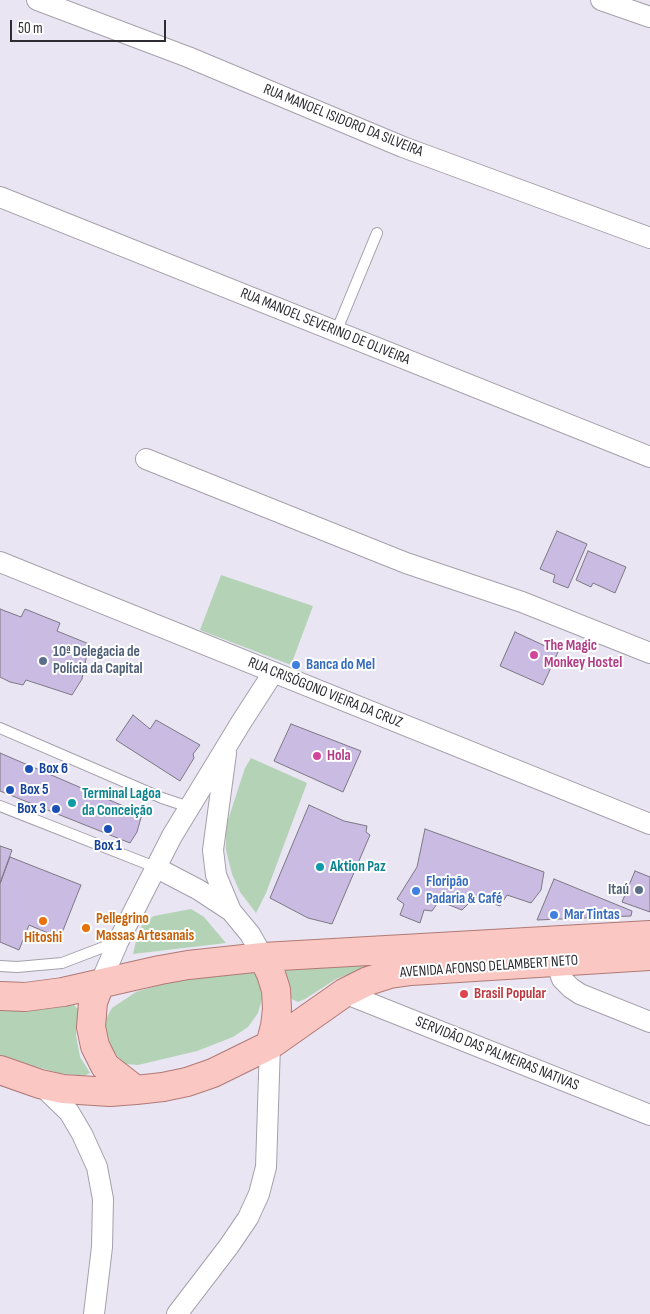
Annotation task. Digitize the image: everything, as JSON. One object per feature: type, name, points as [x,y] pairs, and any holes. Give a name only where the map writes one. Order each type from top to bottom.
[{"type":"main road","name":"AVENIDA AFONSO DELAMBERT NETO","points":[[0,996],[25,996],[63,992],[188,965],[263,957],[650,934]]},
{"type":"main road","name":"AVENIDA AFONSO DELAMBERT NETO","points":[[0,1070],[40,1084],[73,1090],[110,1092],[187,1082],[213,1073],[270,1044],[344,993],[368,981],[397,973],[650,956]]},
{"type":"main road","points":[[263,957],[276,990],[277,1009],[270,1044]]},
{"type":"main road","points":[[100,984],[93,1002],[91,1027],[95,1046],[105,1066],[136,1090]]},
{"type":"street","name":"RUA MANOEL ISIDORO DA SILVEIRA","points":[[37,0],[188,57],[403,147],[650,238]]},
{"type":"street","points":[[602,0],[650,17]]},
{"type":"street","name":"RUA MANOEL SEVERINO DE OLIVEIRA","points":[[0,197],[650,457]]},
{"type":"street","points":[[146,458],[406,563],[522,602],[650,653]]},
{"type":"street","name":"RUA CRISÓGONO VIEIRA DA CRUZ","points":[[0,562],[650,824]]},
{"type":"street","points":[[100,984],[118,942],[172,836],[273,673]]},
{"type":"street","points":[[227,746],[212,850],[216,875],[232,911],[250,934],[263,957]]},
{"type":"street","points":[[155,868],[199,890],[232,911]]},
{"type":"street","points":[[556,962],[562,979],[570,988],[580,994],[650,1022]]},
{"type":"street","name":"SERVIDÃO DAS PALMEIRAS NATIVAS","points":[[344,993],[650,1115]]},
{"type":"street","points":[[177,1314],[229,1246],[248,1218],[260,1194],[266,1167],[270,1044]]},
{"type":"street","points":[[40,1084],[69,1112],[82,1134],[97,1167],[103,1199],[102,1237],[94,1314]]},
{"type":"lane","points":[[336,332],[377,233]]},
{"type":"lane","points":[[0,728],[162,798],[190,807]]},
{"type":"lane","points":[[0,806],[155,868]]},
{"type":"lane","points":[[0,966],[16,967],[62,963],[118,942]]},
{"type":"green space","points":[[221,575],[313,606],[291,665],[200,630]]},
{"type":"green space","points":[[251,758],[307,783],[266,893],[256,913],[240,892],[232,874],[226,850],[226,826],[245,768]]},
{"type":"green space","points":[[191,909],[204,917],[226,943],[133,954],[143,923],[154,916]]},
{"type":"green space","points":[[387,960],[336,979],[298,1002],[292,999],[288,993],[283,964]]},
{"type":"green space","points":[[250,971],[256,973],[260,983],[262,999],[258,1013],[248,1027],[233,1037],[197,1051],[138,1065],[125,1064],[107,1046],[103,1034],[106,1019],[112,1008],[136,992],[177,980]]},
{"type":"green space","points":[[74,1005],[79,1010],[76,1035],[80,1057],[90,1073],[84,1076],[59,1073],[0,1057],[0,1010],[39,1010]]},
{"type":"building","points":[[557,531],[587,544],[568,588],[553,582],[555,575],[540,569]]},
{"type":"building","points":[[588,551],[626,567],[615,593],[593,583],[591,587],[576,580]]},
{"type":"building","name":"10ª Delegacia de Polícia da Capital","points":[[0,609],[21,617],[25,609],[60,623],[57,631],[89,644],[82,679],[72,695],[26,680],[23,685],[0,677]]},
{"type":"building","points":[[515,632],[558,652],[543,685],[500,666]]},
{"type":"building","points":[[133,715],[150,729],[156,720],[200,745],[193,754],[194,758],[180,781],[116,740]]},
{"type":"building","name":"Hola","points":[[291,724],[361,751],[343,792],[274,761]]},
{"type":"building","name":"Terminal Lagoa da Conceição","points":[[0,753],[142,814],[137,832],[130,843],[0,791]]},
{"type":"building","name":"Aktion Paz","points":[[309,805],[344,821],[367,826],[366,832],[370,835],[332,924],[308,918],[270,898]]},
{"type":"building","points":[[425,829],[544,872],[541,890],[531,903],[507,895],[500,906],[475,897],[462,910],[439,901],[432,911],[424,910],[420,923],[400,915],[404,904],[397,899],[417,867]]},
{"type":"building","points":[[0,846],[12,850],[0,883]]},
{"type":"building","points":[[10,857],[81,885],[60,938],[29,925],[19,950],[0,942],[0,884]]},
{"type":"building","name":"Itaú","points":[[635,871],[650,877],[650,912],[622,902]]},
{"type":"building","points":[[554,879],[632,911],[631,916],[537,920]]},
{"type":"place","name":"The Magic Monkey Hostel","points":[[534,655]]},
{"type":"place","name":"10ª Delegacia de Polícia da Capital","points":[[43,661]]},
{"type":"place","name":"Banca do Mel","points":[[296,665]]},
{"type":"place","name":"Hola","points":[[317,756]]},
{"type":"place","name":"Box 6","points":[[29,769]]},
{"type":"place","name":"Box 5","points":[[10,790]]},
{"type":"place","name":"Terminal Lagoa da Conceição","points":[[72,803]]},
{"type":"place","name":"Box 3","points":[[56,809]]},
{"type":"place","name":"Box 1","points":[[108,829]]},
{"type":"place","name":"Aktion Paz","points":[[320,867]]},
{"type":"place","name":"Itaú","points":[[639,890]]},
{"type":"place","name":"Floripão Padaria & Café","points":[[416,891]]},
{"type":"place","name":"Mar Tintas","points":[[554,915]]},
{"type":"place","name":"Hitoshi","points":[[43,921]]},
{"type":"place","name":"Pellegrino Massas Artesanais","points":[[86,928]]},
{"type":"place","name":"Brasil Popular","points":[[464,994]]}]
